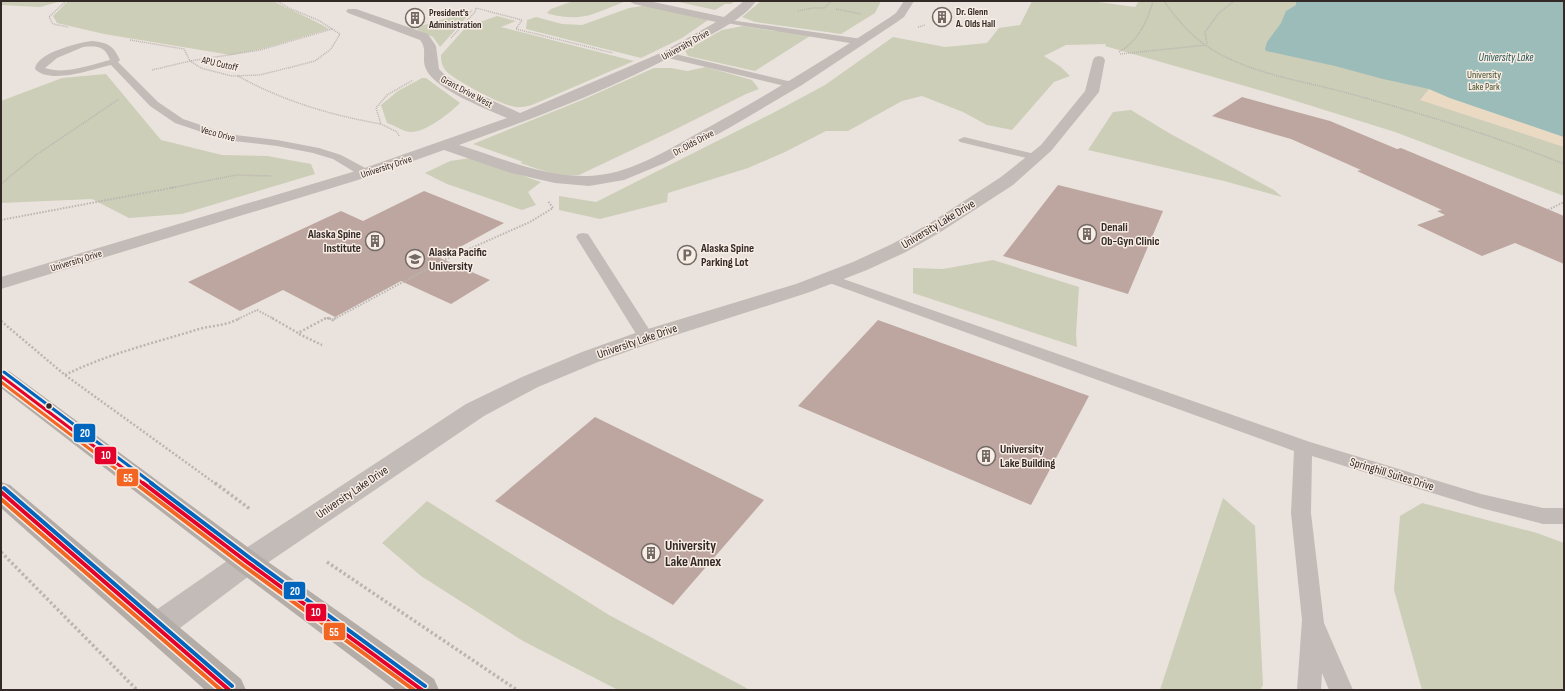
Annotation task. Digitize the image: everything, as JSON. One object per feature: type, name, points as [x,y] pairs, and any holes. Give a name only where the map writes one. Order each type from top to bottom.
[{"type":"main road","points":[[1,376],[247,562],[422,690]]},
{"type":"main road","points":[[1,492],[229,690]]},
{"type":"street","points":[[634,1],[726,21]]},
{"type":"street","name":"University Drive","points":[[1,283],[366,173],[446,146],[520,118],[667,55],[726,21],[751,1]]},
{"type":"street","name":"Dr. Olds Drive","points":[[446,146],[522,170],[564,180],[589,181],[604,179],[630,172],[659,160],[735,120],[793,85],[862,42],[900,15],[908,1]]},
{"type":"street","name":"Grant Drive West","points":[[352,11],[424,37],[431,44],[432,52],[430,62],[434,73],[446,82],[470,95],[520,118]]},
{"type":"street","name":"University Lake Drive","points":[[157,626],[247,562],[475,410],[530,382],[590,357],[646,337],[803,288],[829,278],[899,248],[933,229],[1007,181],[1046,148],[1092,92],[1099,60]]},
{"type":"lane","points":[[726,21],[862,42]]},
{"type":"lane","name":"Veco Drive","points":[[113,62],[57,74],[40,70],[40,66],[54,55],[68,49],[83,45],[104,46],[110,50],[114,60],[113,62],[137,87],[154,104],[179,121],[225,137],[278,143],[316,150],[337,157],[366,173]]},
{"type":"lane","points":[[667,55],[793,85]]},
{"type":"lane","points":[[964,140],[1035,157]]},
{"type":"lane","points":[[583,237],[646,337]]},
{"type":"lane","name":"Springhill Suites Drive","points":[[829,278],[1303,447],[1481,501],[1543,516],[1564,516]]},
{"type":"lane","points":[[1303,447],[1301,513],[1313,620],[1309,690]]},
{"type":"lane","points":[[1313,620],[1341,690]]},
{"type":"path","points":[[64,1],[65,2],[50,17],[53,24],[68,27]]},
{"type":"path","points":[[277,1],[291,9],[318,20],[332,29]]},
{"type":"path","points":[[792,12],[813,8],[824,8],[832,1]]},
{"type":"path","points":[[1154,1],[1147,21],[1126,48],[1113,54],[1207,45]]},
{"type":"path","points":[[1164,1],[1177,19],[1207,45],[1220,54],[1258,68],[1476,130],[1564,164]]},
{"type":"path","points":[[1207,45],[1205,32],[1219,14],[1234,1]]},
{"type":"path","points":[[476,8],[522,20],[516,29],[650,63]]},
{"type":"path","points":[[126,75],[190,61],[260,50],[371,18]]},
{"type":"path","name":"APU Cutoff","points":[[130,40],[184,49],[190,61],[201,68],[237,76],[260,75],[315,61],[331,49],[340,34],[332,29]]},
{"type":"path","points":[[237,76],[257,88],[296,104],[339,116],[381,124]]},
{"type":"path","points":[[1,184],[36,155],[137,87]]},
{"type":"path","points":[[298,333],[326,318],[333,320],[444,260],[530,222],[553,208],[544,196]]},
{"type":"path","points":[[1548,210],[1564,202]]},
{"type":"path","points":[[65,375],[91,362],[207,327],[229,324],[257,310],[322,345]]},
{"type":"path","points":[[1,321],[65,375],[250,509]]},
{"type":"path","points":[[1,552],[137,690]]},
{"type":"path","points":[[327,562],[517,690]]},
{"type":"green space","points":[[1,1],[58,2],[40,7],[1,5]]},
{"type":"green space","points":[[68,1],[273,1],[329,29],[261,49],[231,55],[104,34],[57,23],[53,16]]},
{"type":"green space","points":[[573,1],[624,2],[588,16],[571,17],[547,13],[551,9]]},
{"type":"green space","points":[[674,1],[735,1],[731,4],[725,4],[715,10]]},
{"type":"green space","points":[[761,1],[881,1],[875,13],[841,34],[755,22],[742,17]]},
{"type":"green space","name":"University Lake Park","points":[[1032,1],[1091,1],[1135,7],[1139,1],[1564,1],[1564,196],[1395,132],[1283,97],[1105,46],[1106,44],[1066,45],[1044,56],[1061,67],[1070,76],[1054,82],[1012,130],[987,125],[963,112],[922,96],[902,101],[848,131],[826,131],[785,152],[748,168],[668,193],[667,202],[600,219],[559,210],[559,196],[596,202],[773,113],[825,85],[893,37],[945,47],[987,43],[999,28],[1020,25]]},
{"type":"green space","points":[[642,6],[655,7],[708,20],[682,38],[641,58],[526,29],[527,20],[536,17],[562,24],[582,25],[629,8]]},
{"type":"green space","points":[[473,10],[440,47],[433,37],[417,30],[421,26]]},
{"type":"green space","points":[[497,16],[516,21],[501,27],[634,61],[532,105],[516,107],[509,105],[500,102],[460,81],[447,72],[441,59],[441,55],[466,27]]},
{"type":"green space","points":[[743,26],[810,36],[755,71],[688,56],[685,51],[722,30]]},
{"type":"green space","points":[[706,67],[752,80],[759,89],[579,175],[564,175],[542,170],[520,163],[523,162],[473,144],[582,100],[654,68],[671,68],[687,71]]},
{"type":"green space","points":[[106,74],[161,140],[222,155],[267,156],[311,164],[315,174],[182,214],[129,218],[92,199],[1,203],[1,101],[62,78]]},
{"type":"green space","points":[[422,78],[426,78],[460,103],[437,121],[424,129],[417,131],[408,132],[387,123],[381,105],[398,91]]},
{"type":"green space","points":[[1131,110],[1169,133],[1274,190],[1282,197],[1224,181],[1088,150],[1113,112]]},
{"type":"green space","points":[[471,158],[541,182],[528,192],[536,205],[522,210],[447,184],[425,173],[450,161]]},
{"type":"green space","points":[[993,260],[1079,287],[1076,334],[1077,347],[913,293],[913,268],[943,269]]},
{"type":"green space","points":[[1223,498],[1255,526],[1263,685],[1260,690],[1160,690]]},
{"type":"green space","points":[[427,501],[609,615],[750,690],[618,690],[523,641],[421,576],[382,543]]},
{"type":"green space","points":[[1422,503],[1537,533],[1564,543],[1564,690],[1422,690],[1394,590],[1400,516]]},
{"type":"sand","points":[[1429,89],[1450,98],[1564,137],[1564,147],[1420,100]]},
{"type":"water","name":"University Lake","points":[[1296,1],[1564,1],[1564,137],[1450,98],[1429,89],[1266,51],[1265,49],[1267,42],[1281,23],[1286,11],[1296,5]]},
{"type":"building","points":[[1242,97],[1330,121],[1397,149],[1401,148],[1564,216],[1564,264],[1515,243],[1482,256],[1417,225],[1445,215],[1437,211],[1442,210],[1357,171],[1361,170],[1291,139],[1212,116]]},
{"type":"building","name":"Denali Ob-Gyn Clinic","points":[[1058,185],[1163,211],[1128,294],[1003,256]]},
{"type":"building","name":"Alaska Spine Institute","points":[[424,191],[504,223],[440,258],[490,280],[451,304],[401,281],[335,317],[283,290],[240,311],[188,282],[341,211],[363,221]]},
{"type":"building","name":"University Lake Building","points":[[878,320],[1089,396],[1031,505],[798,406]]},
{"type":"building","name":"University Lake Annex","points":[[595,417],[764,500],[673,605],[495,501]]},
{"type":"transit line","name":"20","points":[[4,372],[250,558],[425,686]]},
{"type":"transit line","name":"10","points":[[1,376],[247,562],[422,690]]},
{"type":"transit line","name":"55","points":[[1,382],[244,566],[414,690]]},
{"type":"transit line","name":"20","points":[[4,488],[232,686]]},
{"type":"transit line","name":"10","points":[[1,492],[229,690]]},
{"type":"transit line","name":"55","points":[[1,499],[221,690]]},
{"type":"place","name":"Dr. Glenn A. Olds Hall","points":[[942,17]]},
{"type":"place","name":"President's Administration","points":[[415,18]]},
{"type":"place","name":"Denali Ob-Gyn Clinic","points":[[1087,234]]},
{"type":"place","name":"Alaska Spine Institute","points":[[375,241]]},
{"type":"place","name":"Alaska Spine Parking Lot","points":[[687,255]]},
{"type":"place","name":"Alaska Pacific University","points":[[415,259]]},
{"type":"place","name":"University Lake Building","points":[[986,456]]},
{"type":"place","name":"University Lake Annex","points":[[651,553]]}]
